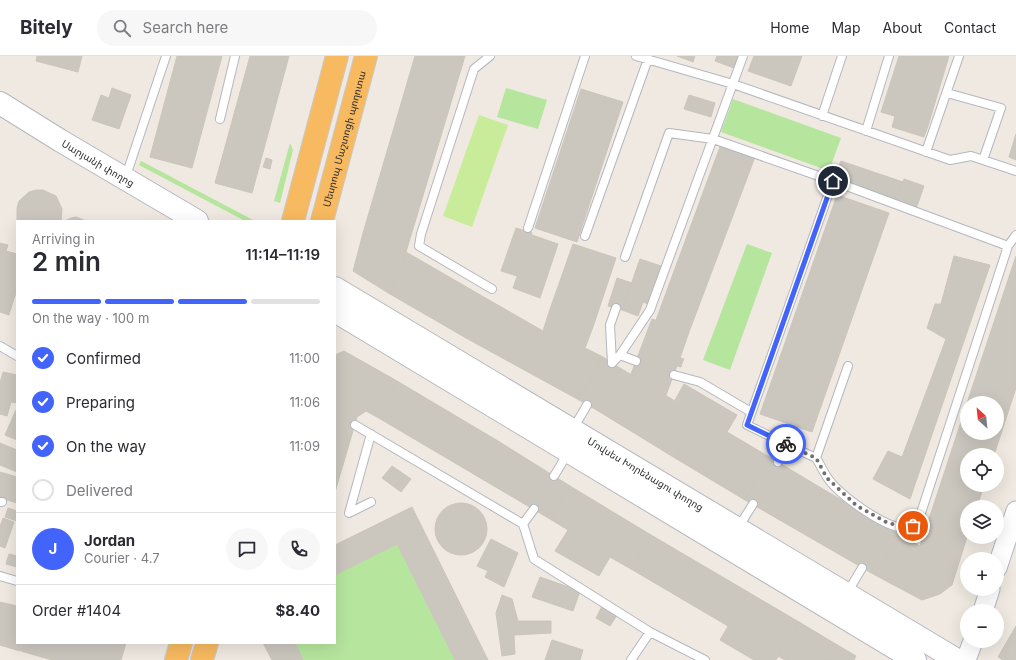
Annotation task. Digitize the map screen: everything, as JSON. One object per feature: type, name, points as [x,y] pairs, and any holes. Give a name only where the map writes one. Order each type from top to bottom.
[{"type":"highway","points":[[293,220],[337,56]]},
{"type":"highway","name":"Մեսրոպ Մաշտոցի պողոտա","points":[[322,220],[366,56]]},
{"type":"highway","points":[[176,660],[181,644]]},
{"type":"highway","points":[[202,660],[207,644]]},
{"type":"main road","name":"Սարյանի փողոց","points":[[0,103],[195,220]]},
{"type":"main road","name":"Մովսես Խորենացու փողոց","points":[[336,289],[568,443],[915,660]]},
{"type":"main road","name":"Մովսես Խորենացու փողոց","points":[[336,312],[568,443],[738,529],[957,660]]},
{"type":"street","points":[[1004,553],[1012,536],[1016,511]]},
{"type":"street","points":[[966,660],[970,648]]},
{"type":"lane","points":[[125,179],[166,56]]},
{"type":"lane","points":[[220,119],[235,56]]},
{"type":"lane","points":[[490,56],[474,69],[421,234],[419,246],[492,289]]},
{"type":"lane","points":[[528,228],[585,56]]},
{"type":"lane","points":[[636,56],[733,84],[950,160],[971,156],[1016,171]]},
{"type":"lane","points":[[616,308],[610,325],[612,363],[620,355],[650,310],[743,56]]},
{"type":"lane","points":[[822,116],[842,56]]},
{"type":"lane","points":[[866,131],[890,56]]},
{"type":"lane","points":[[926,152],[959,56]]},
{"type":"lane","points":[[585,236],[648,60]]},
{"type":"lane","points":[[947,93],[1001,108],[983,160]]},
{"type":"lane","points":[[625,257],[669,133],[713,139],[833,181],[1008,246]]},
{"type":"lane","points":[[833,181],[747,425],[816,458],[827,478],[835,486],[857,506],[885,524],[904,528],[913,526],[919,519],[1008,246],[1016,235]]},
{"type":"lane","points":[[0,346],[16,355]]},
{"type":"lane","points":[[620,355],[636,361]]},
{"type":"lane","points":[[816,458],[848,366]]},
{"type":"lane","points":[[674,375],[700,382],[751,412]]},
{"type":"lane","points":[[554,476],[568,443],[587,405]]},
{"type":"lane","points":[[355,424],[523,524],[534,559],[650,632],[705,660]]},
{"type":"lane","points":[[371,434],[348,513],[371,502]]},
{"type":"lane","points":[[778,462],[786,444]]},
{"type":"lane","points":[[738,529],[753,504]]},
{"type":"lane","points":[[523,524],[534,509]]},
{"type":"lane","points":[[846,594],[862,568]]},
{"type":"lane","points":[[0,576],[16,581]]},
{"type":"lane","points":[[631,660],[650,632]]},
{"type":"green space","points":[[506,88],[547,100],[538,129],[497,117]]},
{"type":"green space","points":[[733,99],[841,138],[829,171],[721,132]]},
{"type":"green space","points":[[479,115],[508,125],[472,227],[443,216]]},
{"type":"green space","points":[[290,143],[293,150],[280,203],[274,201]]},
{"type":"green space","points":[[141,161],[253,220],[243,220],[139,165]]},
{"type":"green space","points":[[747,244],[772,253],[730,370],[703,360]]},
{"type":"green space","points":[[397,544],[455,660],[303,660],[295,644],[336,644],[336,574]]},
{"type":"building","points":[[37,56],[82,56],[78,72],[36,61]]},
{"type":"building","points":[[177,56],[222,56],[192,168],[150,157]]},
{"type":"building","points":[[250,56],[289,56],[252,193],[215,183]]},
{"type":"building","points":[[415,56],[465,56],[406,252],[363,233]]},
{"type":"building","points":[[677,56],[695,56],[693,62]]},
{"type":"building","points":[[717,56],[738,56],[734,68],[715,61]]},
{"type":"building","points":[[754,56],[802,56],[791,86],[748,71]]},
{"type":"building","points":[[899,56],[949,56],[928,126],[881,112]]},
{"type":"building","points":[[112,88],[131,95],[119,129],[92,120],[101,95],[109,98]]},
{"type":"building","points":[[581,89],[623,102],[577,242],[535,228]]},
{"type":"building","points":[[689,95],[715,103],[711,117],[684,109]]},
{"type":"building","points":[[895,116],[928,126],[924,137],[892,127]]},
{"type":"building","points":[[1016,134],[1016,160],[1009,157]]},
{"type":"building","points":[[721,144],[755,157],[689,332],[656,320]]},
{"type":"building","points":[[266,158],[272,160],[270,169],[263,167]]},
{"type":"building","points":[[841,161],[903,182],[897,199],[834,178]]},
{"type":"building","points":[[904,179],[924,186],[916,209],[896,202]]},
{"type":"building","points":[[43,190],[56,196],[62,209],[61,220],[17,220],[17,208],[19,201],[29,192]]},
{"type":"building","points":[[837,195],[889,213],[812,432],[760,414]]},
{"type":"building","points":[[76,217],[84,220],[67,220]]},
{"type":"building","points":[[516,228],[532,233],[517,276],[501,271]]},
{"type":"building","points":[[363,233],[406,252],[390,294],[353,271]]},
{"type":"building","points":[[532,235],[558,244],[540,298],[513,288]]},
{"type":"building","points":[[0,243],[8,245],[6,251],[16,254],[16,295],[9,315],[0,312]]},
{"type":"building","points":[[573,244],[616,258],[593,327],[549,312]]},
{"type":"building","points":[[406,252],[489,300],[466,338],[390,294]]},
{"type":"building","points":[[954,256],[990,265],[910,499],[873,479],[888,451],[902,457],[946,339],[927,328],[935,304],[941,304]]},
{"type":"building","points":[[1016,256],[1016,388],[1004,425],[1004,396],[969,396]]},
{"type":"building","points":[[640,259],[661,266],[648,304],[643,302],[638,316],[622,310]]},
{"type":"building","points":[[617,278],[632,283],[622,310],[608,306]]},
{"type":"building","points":[[489,300],[543,331],[549,312],[593,327],[585,348],[603,357],[579,400],[466,338]]},
{"type":"building","points":[[652,319],[689,332],[680,358],[684,359],[681,367],[677,366],[666,395],[631,374]]},
{"type":"building","points":[[344,351],[397,381],[377,417],[366,411],[357,417],[336,489],[336,355]]},
{"type":"building","points":[[603,357],[620,368],[595,409],[579,400]]},
{"type":"building","points":[[620,368],[700,416],[675,458],[595,409]]},
{"type":"building","points":[[3,372],[16,375],[16,403],[11,402],[7,416],[0,414],[0,383]]},
{"type":"building","points":[[397,381],[498,441],[477,476],[377,417]]},
{"type":"building","points":[[684,384],[737,415],[727,432],[675,400]]},
{"type":"building","points":[[16,410],[16,440],[5,435]]},
{"type":"building","points":[[700,416],[771,458],[745,500],[675,458]]},
{"type":"building","points":[[960,425],[960,440],[999,440],[996,448],[960,448],[960,492],[982,492],[979,500],[960,500],[960,544],[965,544],[962,552],[960,552],[960,559],[952,585],[940,594],[922,600],[875,575],[900,535],[920,546]]},
{"type":"building","points":[[498,441],[570,486],[550,519],[477,476]]},
{"type":"building","points":[[0,443],[16,450],[16,472],[0,465]]},
{"type":"building","points":[[771,458],[900,535],[875,575],[745,500]]},
{"type":"building","points":[[392,466],[411,479],[401,492],[382,478]]},
{"type":"building","points":[[0,472],[16,477],[16,503],[0,498]]},
{"type":"building","points":[[570,486],[651,535],[631,569],[610,557],[599,576],[555,551],[568,530],[550,519]]},
{"type":"building","points":[[456,503],[466,503],[480,510],[487,524],[487,534],[480,548],[466,555],[456,555],[446,551],[439,544],[435,534],[435,524],[439,514],[446,507]]},
{"type":"building","points":[[412,507],[488,660],[455,660],[397,544],[336,574],[336,545]]},
{"type":"building","points":[[8,508],[16,511],[16,521],[5,517]]},
{"type":"building","points":[[3,518],[14,522],[5,548],[0,546],[0,527]]},
{"type":"building","points":[[651,535],[748,592],[728,626],[631,569]]},
{"type":"building","points":[[491,539],[518,553],[504,587],[485,577],[488,571],[477,566]]},
{"type":"building","points":[[9,554],[16,556],[16,567],[6,564]]},
{"type":"building","points":[[540,577],[580,591],[573,611],[532,597]]},
{"type":"building","points":[[748,592],[799,622],[776,660],[754,660],[720,640]]},
{"type":"building","points":[[502,595],[512,599],[518,621],[551,621],[551,633],[514,635],[515,654],[502,656],[496,613]]},
{"type":"building","points":[[0,602],[16,606],[16,644],[22,644],[20,651],[0,645]]},
{"type":"building","points":[[602,606],[617,615],[610,626],[596,618]]},
{"type":"building","points":[[799,622],[834,643],[823,660],[785,660],[778,656]]},
{"type":"building","points":[[1016,626],[1016,660],[1003,660],[998,657]]},
{"type":"building","points":[[552,640],[583,650],[580,660],[545,660]]},
{"type":"building","points":[[834,643],[856,656],[854,660],[823,660]]},
{"type":"building","points":[[23,644],[126,644],[121,660],[52,660],[21,651]]},
{"type":"building","points":[[264,644],[295,644],[303,660],[272,660]]},
{"type":"way so far","points":[[786,444],[816,458],[827,478],[857,506],[886,522],[904,528],[913,526]]},
{"type":"route","points":[[786,444],[747,425],[833,181]]}]
